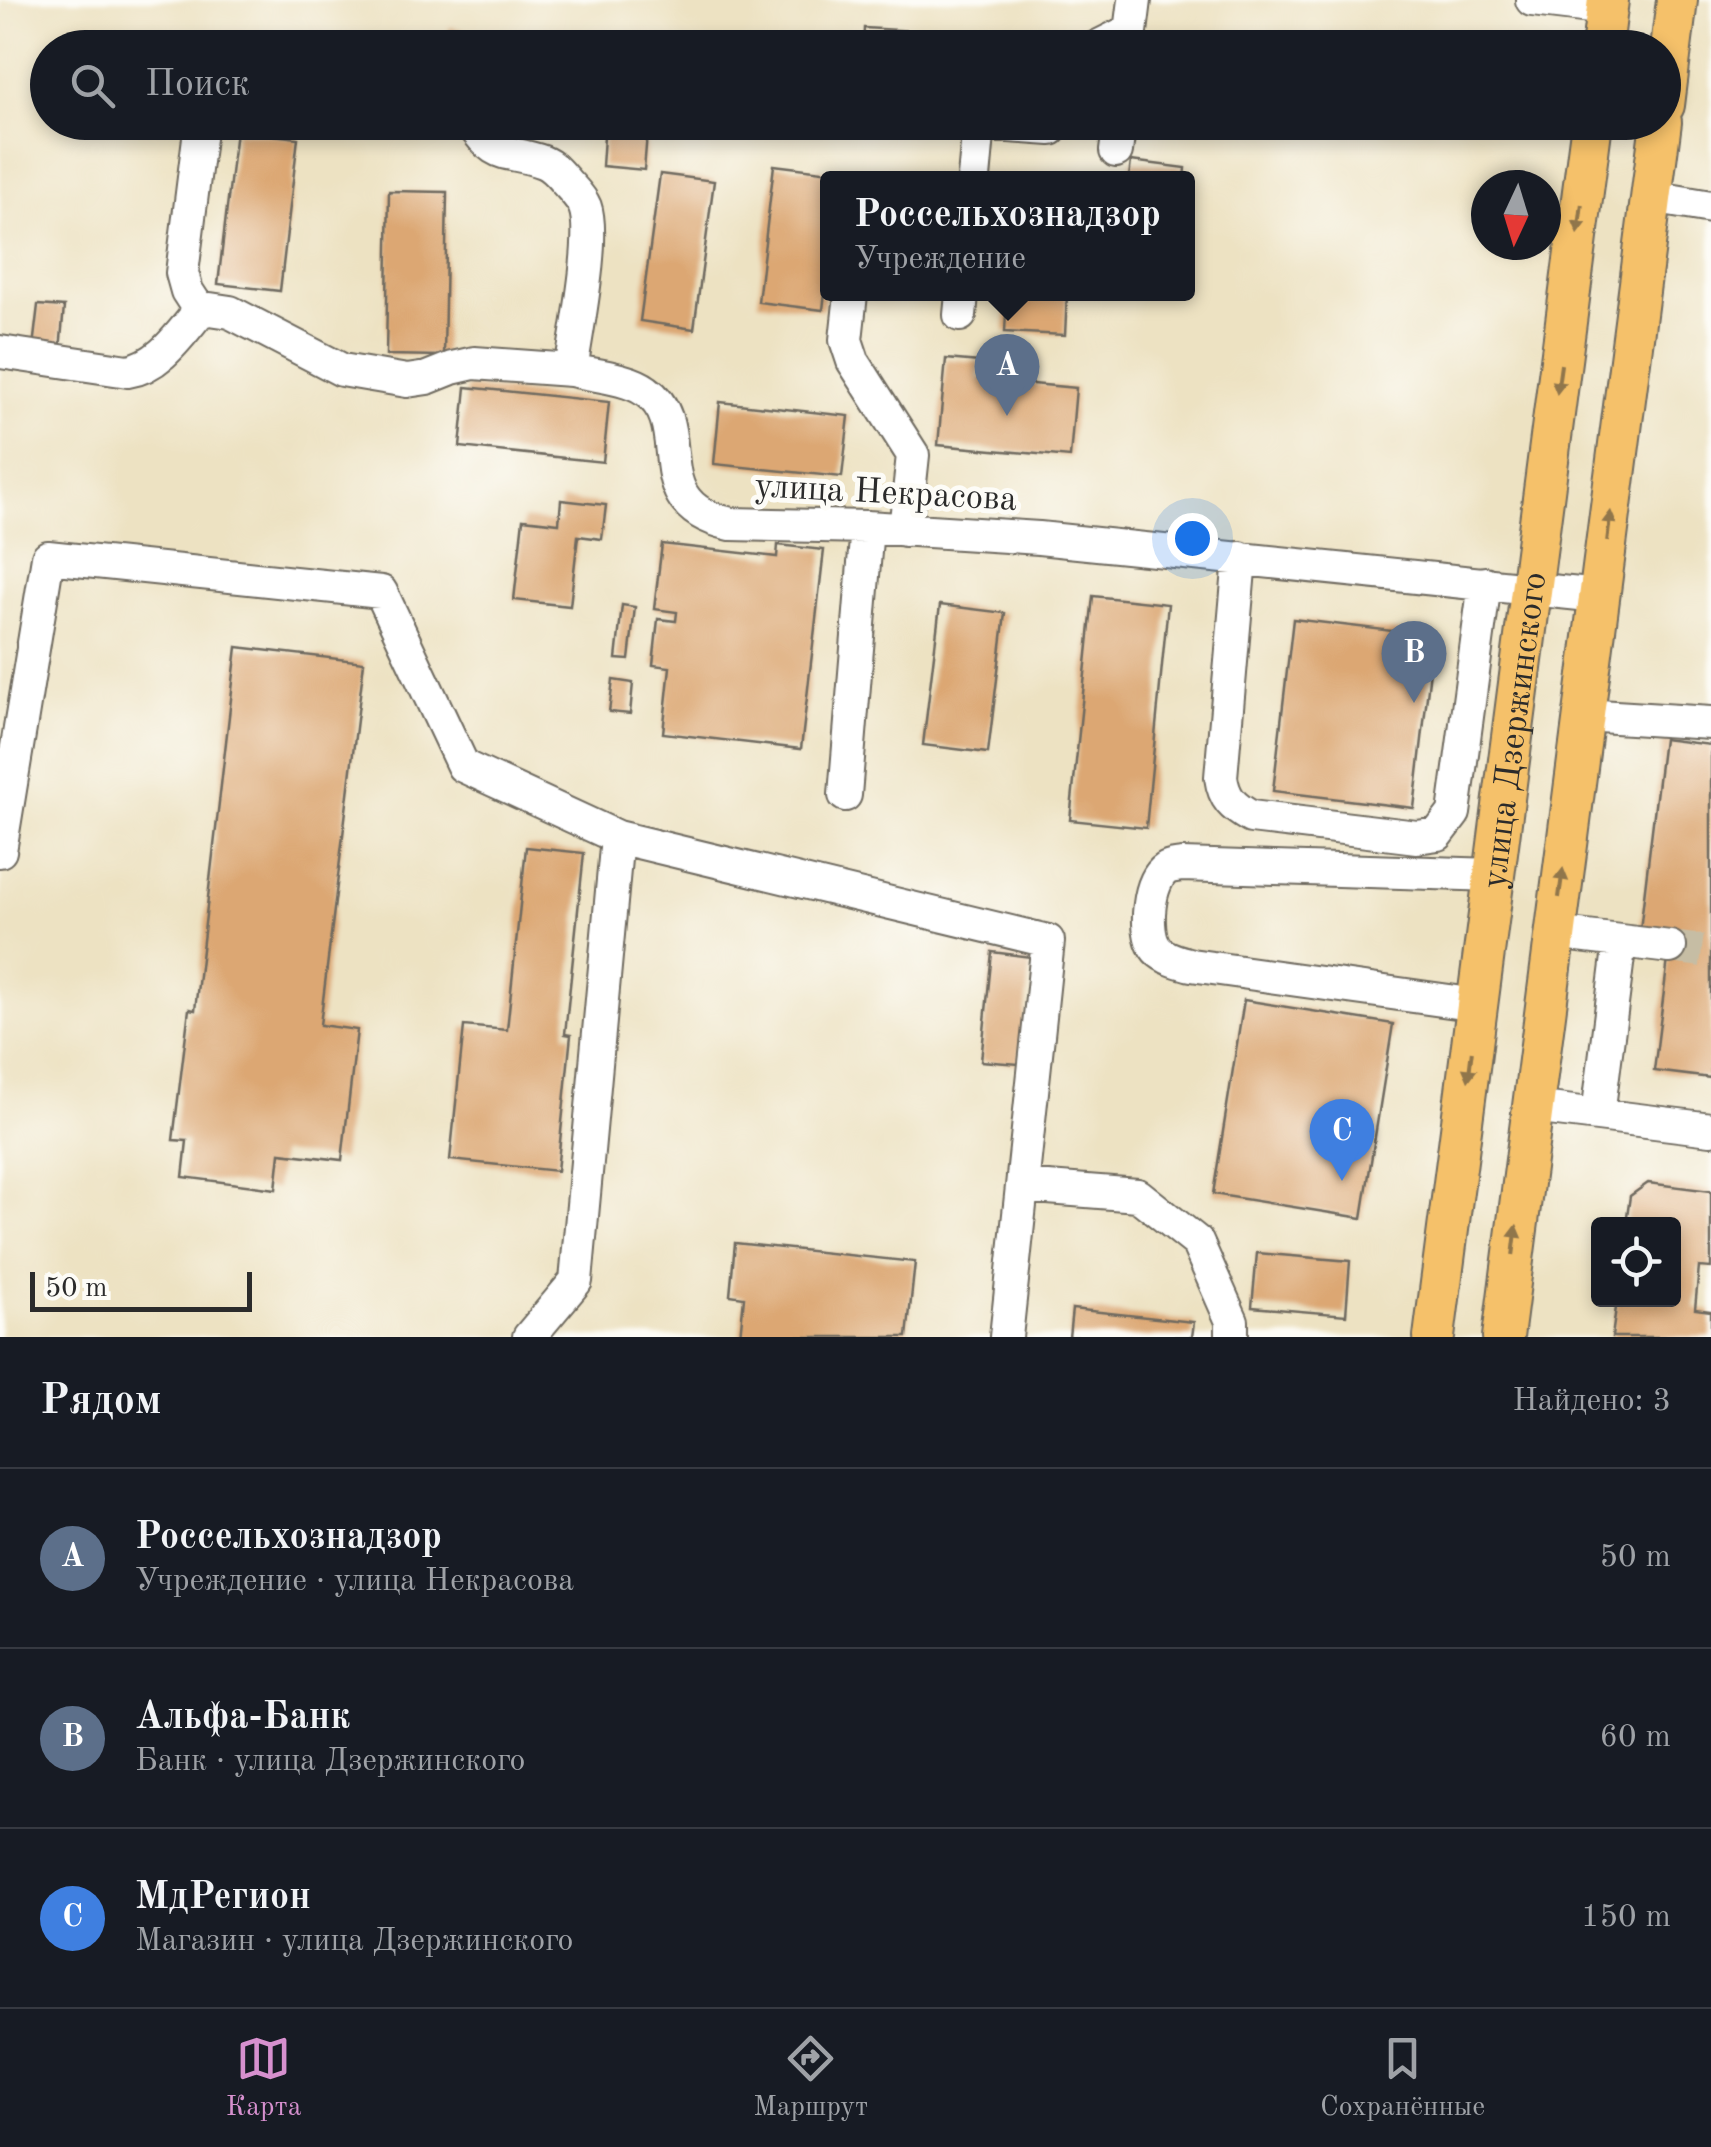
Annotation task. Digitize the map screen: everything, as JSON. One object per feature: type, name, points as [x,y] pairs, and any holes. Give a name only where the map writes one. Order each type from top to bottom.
[{"type":"main road","points":[[1673,30],[1677,0]]},
{"type":"main road","name":"улица Дзержинского","points":[[1434,1337],[1590,140]]},
{"type":"main road","name":"улица Дзержинского","points":[[1503,1337],[1659,140]]},
{"type":"street","points":[[1532,0],[1606,19]]},
{"type":"street","points":[[200,140],[182,273],[187,291],[200,311]]},
{"type":"street","points":[[0,352],[128,371],[140,369],[152,362],[200,311],[210,309],[230,312],[342,370],[407,381],[474,363],[571,370],[588,250],[585,208],[550,166],[495,151],[483,140]]},
{"type":"street","points":[[968,140],[973,171]]},
{"type":"street","points":[[1652,197],[1711,207]]},
{"type":"street","points":[[850,301],[846,340],[853,361],[913,456],[905,530]]},
{"type":"street","name":"улица Некрасова","points":[[571,370],[637,385],[651,394],[667,425],[680,493],[693,509],[710,520],[1039,538],[1600,596]]},
{"type":"street","points":[[846,795],[867,528]]},
{"type":"street","points":[[0,851],[48,557],[381,592],[462,766],[617,837],[1048,941],[1006,1337]]},
{"type":"street","points":[[1240,558],[1221,777],[1223,792],[1232,806],[1252,817],[1417,837],[1438,834],[1454,813],[1485,583]]},
{"type":"street","points":[[1583,715],[1711,723]]},
{"type":"street","points":[[528,1337],[576,1281],[617,837]]},
{"type":"street","points":[[1478,1005],[1171,959],[1157,950],[1148,934],[1151,898],[1166,869],[1182,864],[1495,874]]},
{"type":"street","points":[[1554,933],[1670,947]]},
{"type":"street","points":[[1598,1115],[1620,941]]},
{"type":"street","points":[[1533,1107],[1711,1129]]},
{"type":"street","points":[[1022,1186],[1138,1195],[1196,1242],[1232,1321],[1232,1337]]},
{"type":"building","points":[[235,140],[298,140],[280,291],[218,284]]},
{"type":"building","points":[[604,140],[646,140],[644,170],[602,166]]},
{"type":"building","points":[[1131,161],[1186,168],[1186,171],[1130,171]]},
{"type":"building","points":[[774,165],[823,171],[823,310],[758,302]]},
{"type":"building","points":[[660,174],[714,181],[694,329],[640,321]]},
{"type":"building","points":[[389,191],[447,192],[444,356],[386,355]]},
{"type":"building","points":[[1007,301],[1067,301],[1065,335],[1005,332]]},
{"type":"building","points":[[38,305],[64,307],[60,350],[33,347]]},
{"type":"building","points":[[946,359],[979,362],[978,379],[1076,388],[1070,457],[938,445]]},
{"type":"building","points":[[466,387],[609,402],[603,462],[460,447]]},
{"type":"building","points":[[720,402],[849,416],[842,477],[714,464]]},
{"type":"building","points":[[561,500],[606,505],[602,539],[578,536],[570,606],[514,600],[523,519],[559,523]]},
{"type":"building","points":[[662,544],[777,557],[778,545],[824,550],[801,749],[663,733],[670,667],[653,665],[658,619],[676,621],[677,612],[654,609]]},
{"type":"building","points":[[1093,596],[1168,604],[1146,828],[1070,820]]},
{"type":"building","points":[[622,605],[635,607],[629,660],[616,659]]},
{"type":"building","points":[[940,605],[1005,613],[988,753],[923,745]]},
{"type":"building","points":[[1293,619],[1434,636],[1414,808],[1273,791]]},
{"type":"building","points":[[237,647],[364,662],[320,1025],[357,1030],[342,1160],[280,1153],[276,1189],[183,1177],[187,1141],[173,1140],[189,1009],[195,1010]]},
{"type":"building","points":[[613,680],[633,683],[630,714],[609,712]]},
{"type":"building","points":[[1663,739],[1711,745],[1711,1078],[1654,1071],[1671,935],[1640,930]]},
{"type":"building","points":[[526,847],[584,853],[565,1034],[571,1035],[557,1171],[450,1160],[464,1026],[507,1030]]},
{"type":"building","points":[[992,952],[1031,957],[1019,1064],[981,1061]]},
{"type":"building","points":[[1244,1000],[1393,1024],[1362,1218],[1213,1194]]},
{"type":"building","points":[[1648,1183],[1711,1191],[1711,1268],[1699,1267],[1695,1309],[1711,1311],[1711,1337],[1612,1337],[1616,1307],[1681,1307],[1681,1217],[1627,1217],[1630,1196]]},
{"type":"building","points":[[735,1243],[915,1262],[907,1337],[740,1337],[744,1297],[730,1295]]},
{"type":"building","points":[[1257,1253],[1350,1261],[1346,1315],[1252,1307]]},
{"type":"building","points":[[1072,1309],[1194,1322],[1192,1337],[1069,1337]]},
{"type":"tunnel","points":[[1670,947],[1711,952]]},
{"type":"place","name":"Россельхознадзор","points":[[1007,416]]},
{"type":"place","name":"Альфа-Банк","points":[[1414,703]]},
{"type":"place","name":"МдРегион","points":[[1342,1181]]}]
